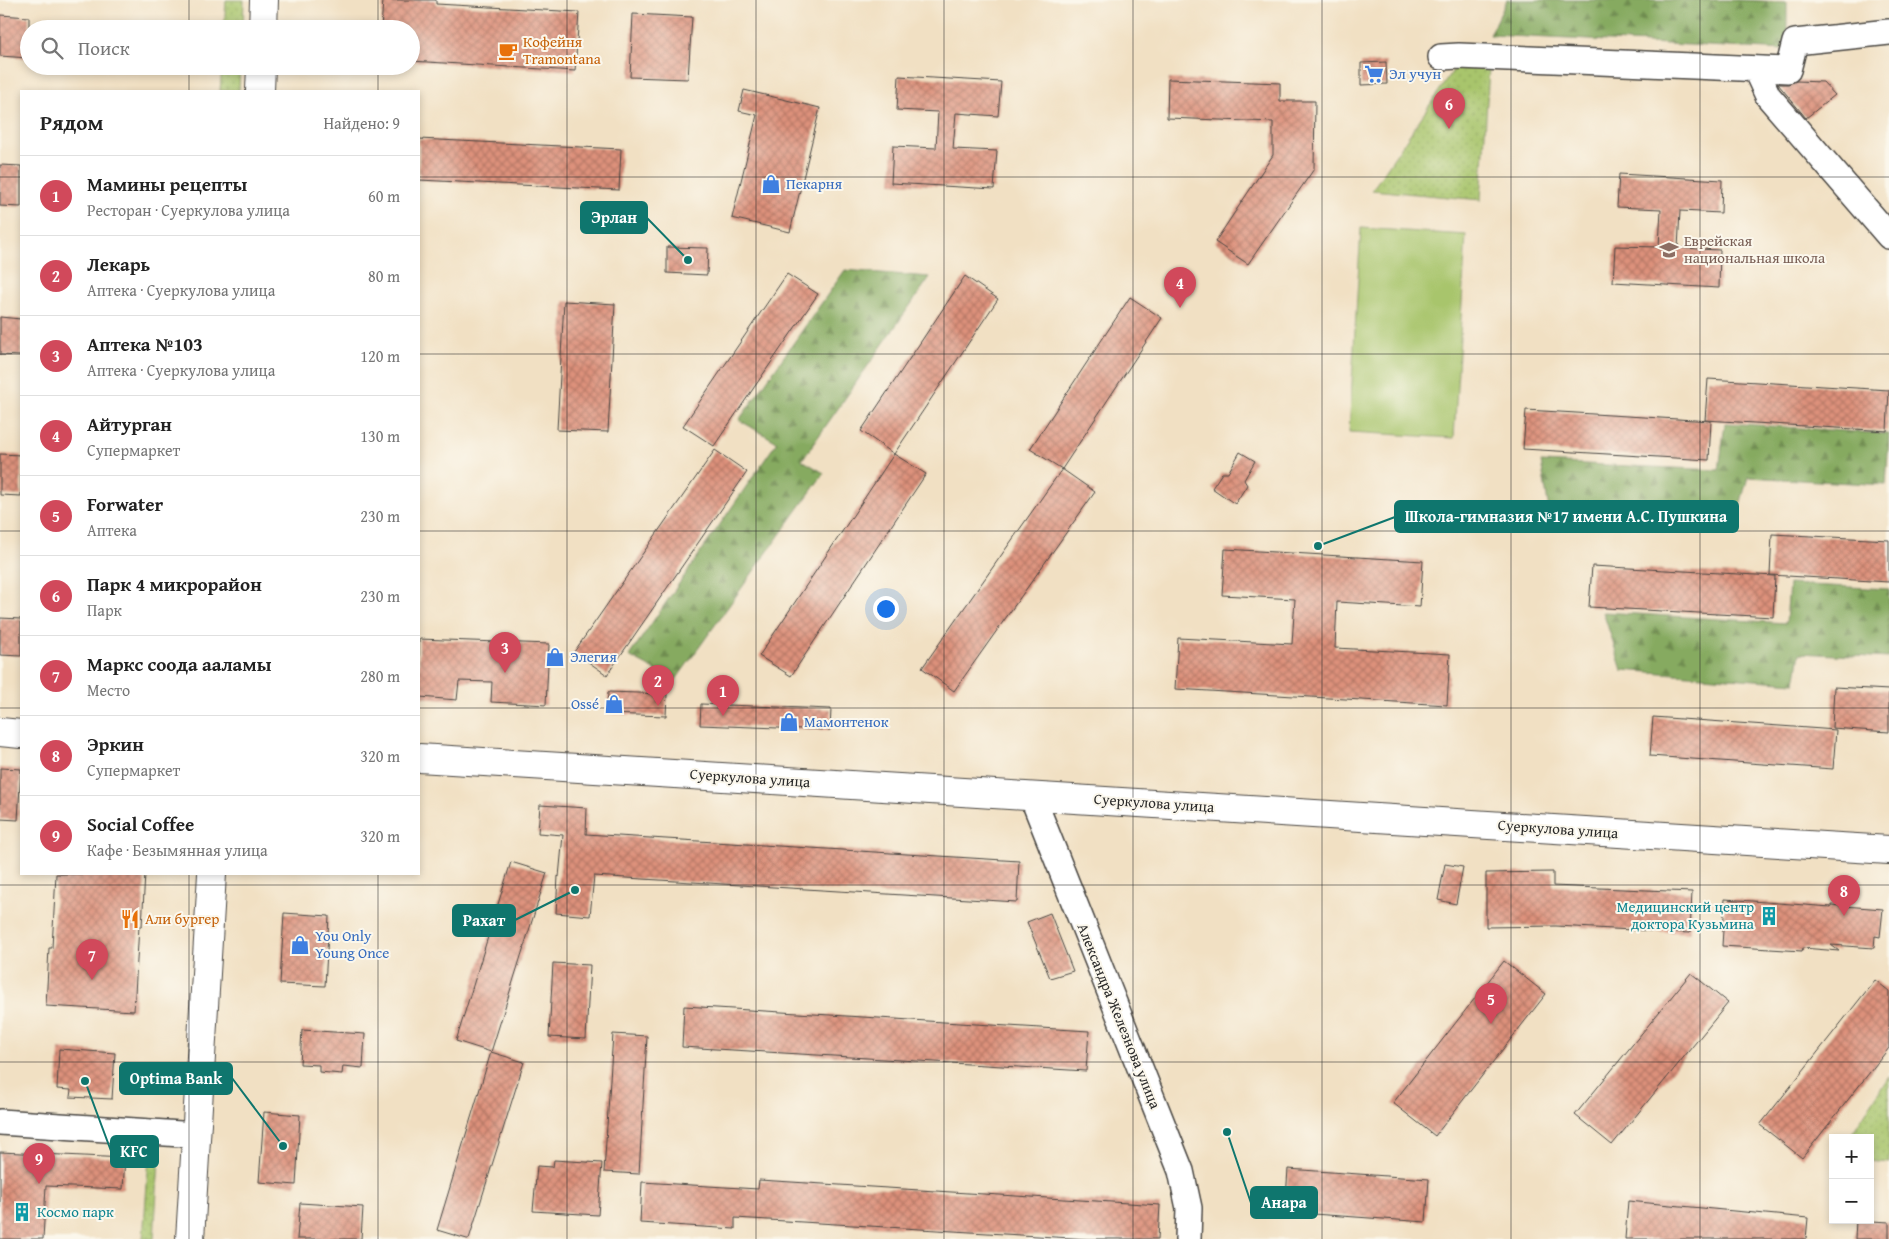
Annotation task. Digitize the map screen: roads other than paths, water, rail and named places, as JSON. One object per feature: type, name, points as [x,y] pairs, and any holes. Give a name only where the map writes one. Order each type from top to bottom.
[{"type":"main road","points":[[263,20],[264,0]]},
{"type":"main road","points":[[260,90],[261,75]]},
{"type":"main road","points":[[0,732],[20,734]]},
{"type":"main road","name":"Суеркулова улица","points":[[420,758],[1889,850]]},
{"type":"main road","points":[[190,1239],[212,875]]},
{"type":"street","points":[[1441,57],[1460,56],[1788,70],[1795,42],[1889,32]]},
{"type":"street","points":[[1756,70],[1768,96],[1889,236]]},
{"type":"street","name":"Александра Железнова улица","points":[[1032,796],[1181,1170],[1189,1208],[1188,1239]]},
{"type":"street","points":[[0,1122],[196,1135]]},
{"type":"place","name":"Кофейня Tramontana","points":[[508,51]]},
{"type":"place","name":"Эл учун","points":[[1374,74]]},
{"type":"place","name":"Парк 4 микрорайон","points":[[1449,129]]},
{"type":"place","name":"Пекарня","points":[[771,184]]},
{"type":"place","name":"Еврейская национальная школа","points":[[1669,250]]},
{"type":"place","name":"Эрлан","points":[[688,260]]},
{"type":"place","name":"Айтурган","points":[[1180,308]]},
{"type":"place","name":"Школа-гимназия №17 имени А.С. Пушкина","points":[[1318,546]]},
{"type":"place","name":"Элегия","points":[[555,657]]},
{"type":"place","name":"Аптека №103","points":[[505,673]]},
{"type":"place","name":"Ossé","points":[[614,704]]},
{"type":"place","name":"Лекарь","points":[[658,706]]},
{"type":"place","name":"Мамины рецепты","points":[[723,716]]},
{"type":"place","name":"Мамонтенок","points":[[789,722]]},
{"type":"place","name":"Рахат","points":[[575,890]]},
{"type":"place","name":"Медицинский центр доктора Кузьмина","points":[[1769,916]]},
{"type":"place","name":"Эркин","points":[[1844,916]]},
{"type":"place","name":"Али бургер","points":[[130,919]]},
{"type":"place","name":"You Only Young Once","points":[[300,945]]},
{"type":"place","name":"Маркс соода ааламы","points":[[92,980]]},
{"type":"place","name":"Forwater","points":[[1491,1024]]},
{"type":"place","name":"KFC","points":[[85,1081]]},
{"type":"place","name":"Анара","points":[[1227,1132]]},
{"type":"place","name":"Optima Bank","points":[[283,1146]]},
{"type":"place","name":"Social Coffee","points":[[39,1184]]},
{"type":"place","name":"Космо парк","points":[[22,1212]]}]
